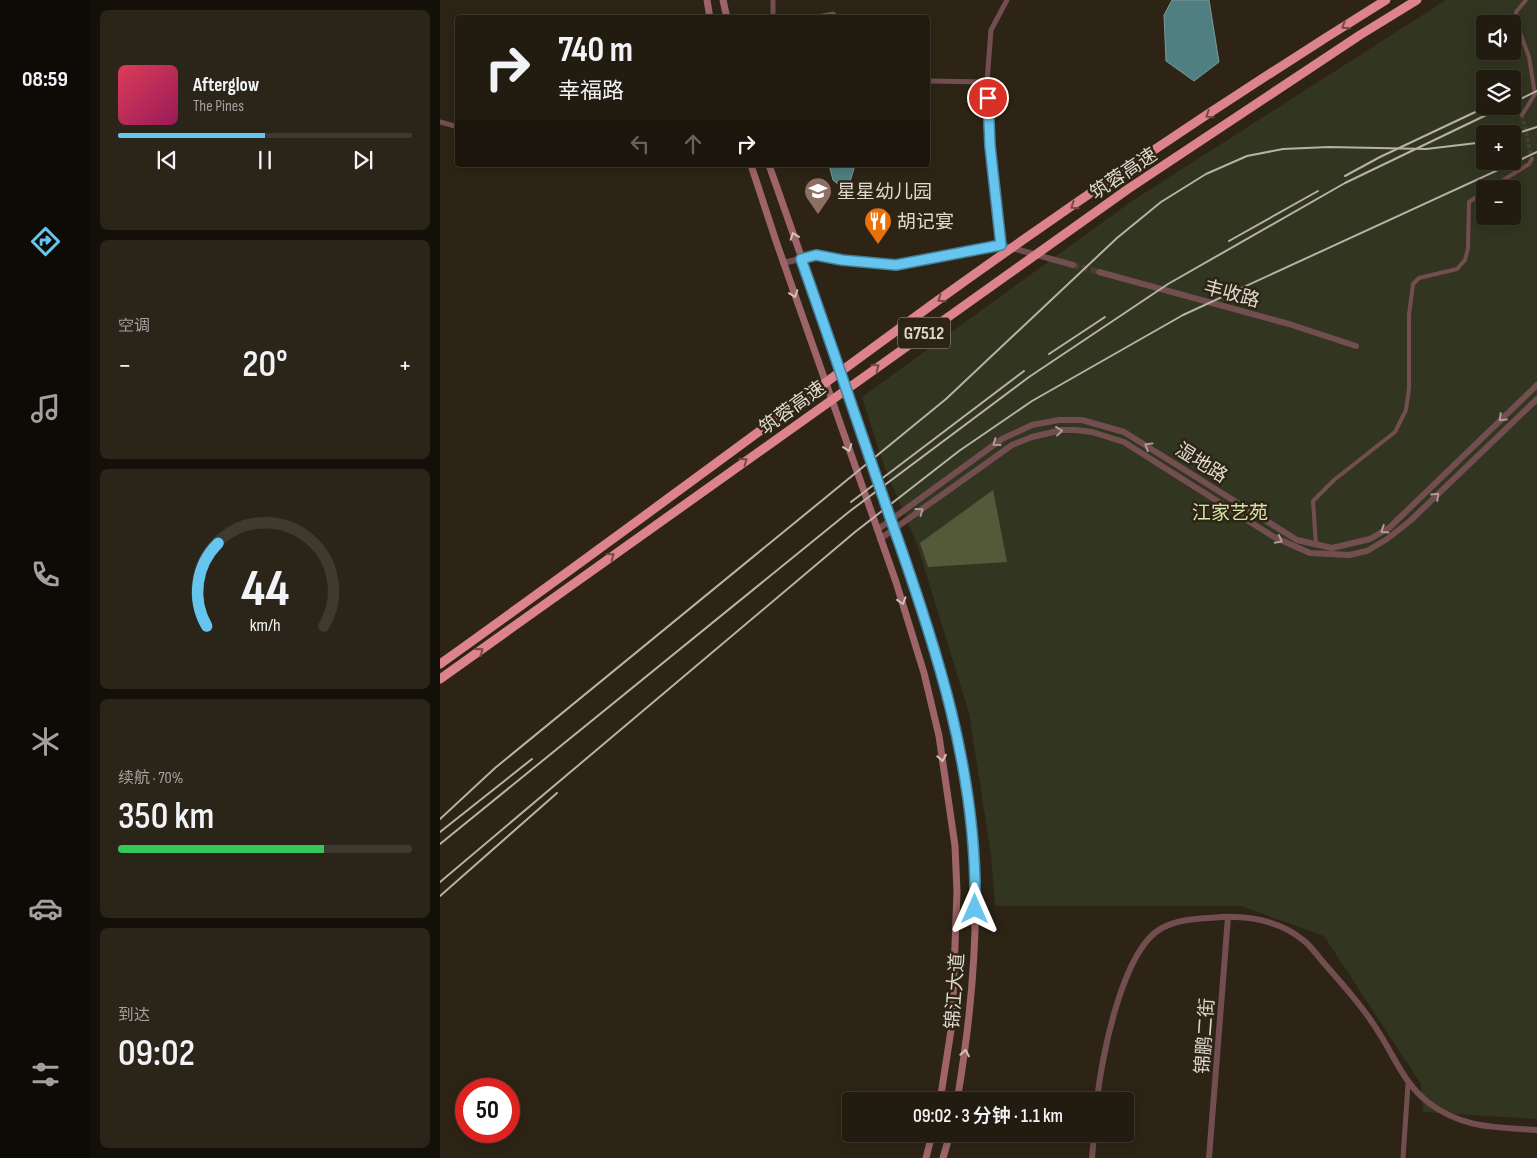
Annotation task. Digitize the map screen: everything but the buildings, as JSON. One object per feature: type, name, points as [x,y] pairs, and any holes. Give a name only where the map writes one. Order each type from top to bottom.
[{"type":"highway","name":"筑蓉高速","points":[[440,664],[620,536],[940,300],[1131,167],[1386,0]]},
{"type":"highway","name":"筑蓉高速","points":[[440,679],[1128,189],[1360,35],[1417,0]]},
{"type":"main road","points":[[706,0],[709,15]]},
{"type":"main road","points":[[723,0],[726,15]]},
{"type":"main road","name":"锦江大道","points":[[752,167],[783,263],[880,539],[924,673],[939,736],[955,846],[957,901],[952,1024],[941,1092]]},
{"type":"main road","name":"锦江大道","points":[[771,167],[940,663],[954,718],[966,782],[976,893],[967,1042],[959,1092]]},
{"type":"main road","points":[[926,1158],[930,1142]]},
{"type":"main road","points":[[943,1158],[948,1142]]},
{"type":"street","points":[[773,0],[773,15]]},
{"type":"street","points":[[1001,245],[990,146],[987,82],[991,30],[1007,0]]},
{"type":"street","points":[[1522,114],[1535,94],[1530,57],[1517,24],[1516,12],[1526,0]]},
{"type":"street","points":[[930,81],[987,82]]},
{"type":"street","points":[[440,122],[455,126]]},
{"type":"street","points":[[1503,180],[1529,164],[1532,158]]},
{"type":"street","points":[[1315,554],[1313,501],[1395,432],[1406,410],[1409,388],[1409,315],[1414,284],[1419,278],[1457,269],[1465,260],[1468,248],[1469,202],[1476,198]]},
{"type":"street","points":[[783,263],[816,255],[842,260],[896,265],[1001,245],[1073,265]]},
{"type":"street","name":"丰收路","points":[[1099,272],[1289,324],[1356,346]]},
{"type":"street","name":"湿地路","points":[[877,530],[892,521],[1002,439],[1046,422],[1082,420],[1110,426],[1138,439],[1297,540],[1332,548],[1350,545],[1370,539],[1390,528],[1537,385]]},
{"type":"street","name":"湿地路","points":[[880,539],[1012,445],[1032,437],[1062,430],[1092,432],[1111,437],[1136,450],[1294,548],[1315,554],[1349,555],[1367,551],[1387,539],[1410,521],[1537,399]]},
{"type":"street","points":[[1177,475],[1182,467]]},
{"type":"street","points":[[1098,1092],[1100,1068],[1110,1025],[1125,982],[1141,950],[1160,929],[1184,920],[1228,917],[1270,921],[1303,940],[1351,994],[1381,1036],[1408,1084],[1431,1104],[1456,1120],[1474,1126],[1537,1130]]},
{"type":"street","name":"锦鹏二街","points":[[1210,1158],[1228,917]]},
{"type":"street","points":[[1403,1158],[1408,1084]]},
{"type":"street","points":[[1092,1158],[1093,1142]]},
{"type":"green space","name":"江家艺苑","points":[[1446,0],[1537,0],[1537,1119],[1423,1112],[1421,1084],[1324,936],[1241,906],[995,906],[991,854],[969,713],[917,544],[884,466],[862,397],[1132,201]]},
{"type":"green space","points":[[993,490],[1007,562],[928,567],[920,543]]},
{"type":"water","points":[[1172,0],[1209,0],[1219,62],[1194,81],[1166,61],[1164,15]]},
{"type":"water","points":[[830,167],[854,167],[847,192],[833,180]]},
{"type":"tunnel","points":[[1522,115],[1532,159]]},
{"type":"tunnel","points":[[1073,265],[1099,272]]},
{"type":"railway","points":[[1521,99],[1537,91]]},
{"type":"railway","points":[[1345,176],[1380,157],[1476,112]]},
{"type":"railway","points":[[440,844],[850,511],[1029,377],[1168,284],[1345,183],[1486,115]]},
{"type":"railway","points":[[1521,132],[1537,127]]},
{"type":"railway","points":[[440,819],[495,768],[946,399],[1117,238],[1161,202],[1206,174],[1247,156],[1283,149],[1329,147],[1426,149],[1476,143]]},
{"type":"railway","points":[[440,882],[855,532],[959,451],[1032,401],[1183,315],[1537,152]]},
{"type":"railway","points":[[1229,241],[1318,191]]},
{"type":"railway","points":[[1049,354],[1105,317]]},
{"type":"railway","points":[[851,502],[1024,371]]},
{"type":"railway","points":[[440,832],[532,759]]},
{"type":"railway","points":[[440,896],[557,793]]},
{"type":"place","name":"星星幼儿园","points":[[818,215]]},
{"type":"place","name":"胡记宴","points":[[878,245]]},
{"type":"route","points":[[975,909],[976,893],[972,832],[966,782],[954,718],[940,663],[850,396],[801,259],[816,255],[842,260],[896,265],[1001,245],[990,146],[988,98]]}]
